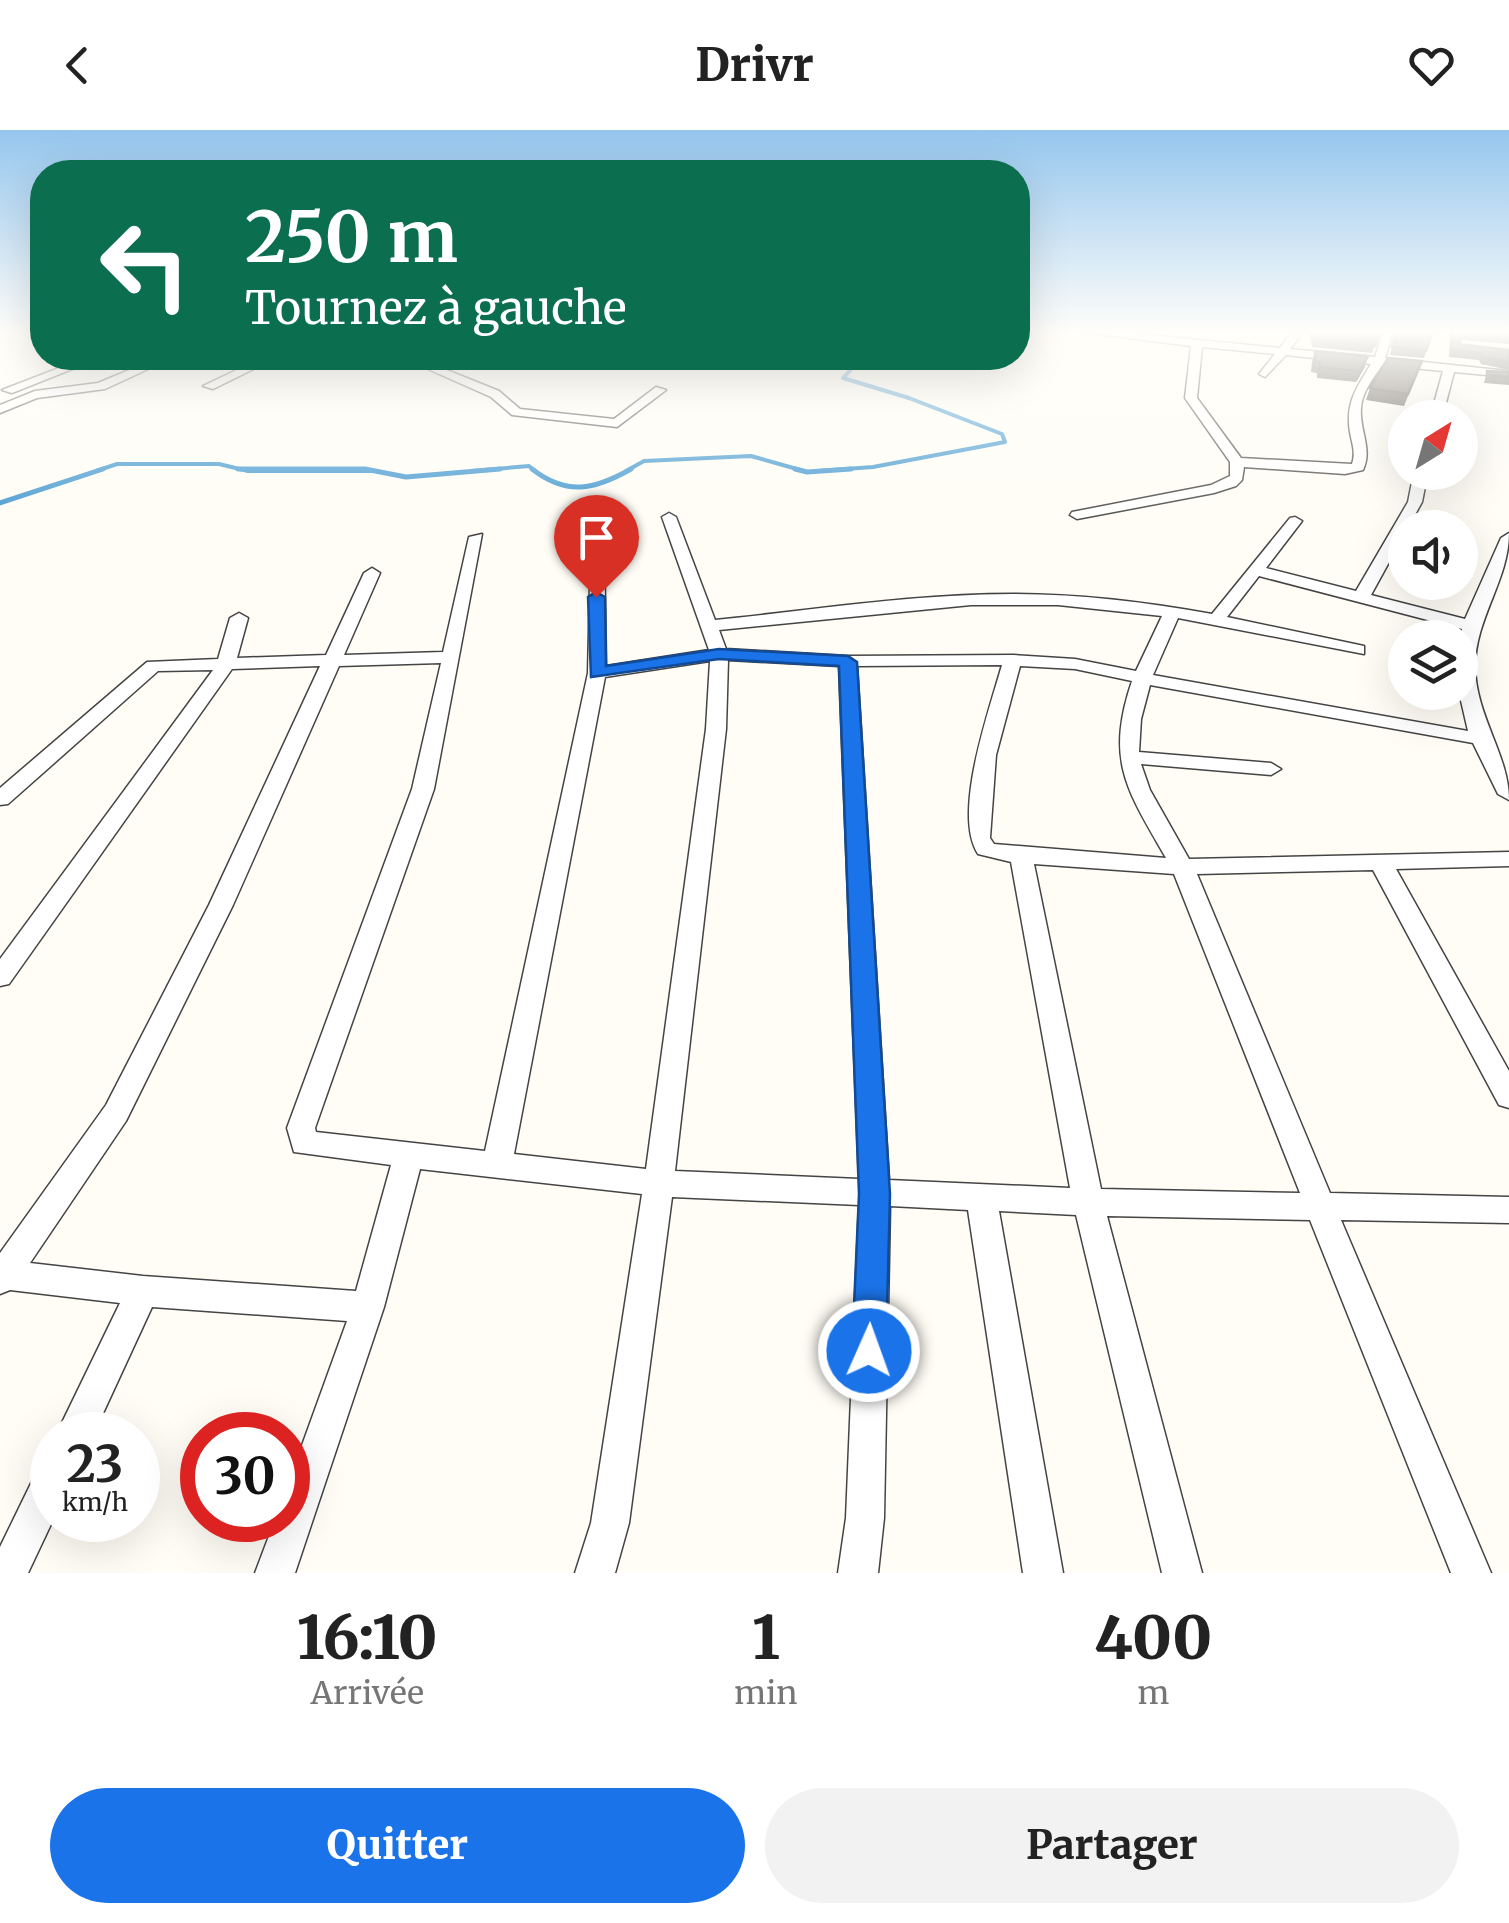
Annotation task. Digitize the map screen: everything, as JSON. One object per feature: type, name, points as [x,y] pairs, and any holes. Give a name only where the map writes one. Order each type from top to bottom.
[{"type":"street","points":[[0,409],[24,399]]},
{"type":"street","points":[[501,399],[516,412],[614,423],[648,399]]},
{"type":"street","points":[[1077,516],[1231,484],[1237,477],[1238,462],[1192,399]]},
{"type":"street","points":[[1238,462],[1346,470],[1358,466],[1362,455],[1352,426],[1354,399]]},
{"type":"street","points":[[554,406],[635,410]]},
{"type":"street","points":[[1362,596],[1415,502],[1417,490]]},
{"type":"street","points":[[596,1573],[610,1523],[659,1183],[716,729],[719,654],[668,517]]},
{"type":"street","points":[[1215,620],[1295,521]]},
{"type":"street","points":[[477,537],[423,789],[301,1128],[304,1143],[659,1183],[1088,1202],[1509,1210]]},
{"type":"street","points":[[1475,620],[1509,538]]},
{"type":"street","points":[[497,1165],[597,673],[596,540]]},
{"type":"street","points":[[1254,570],[1450,620]]},
{"type":"street","points":[[368,1307],[1,1276],[116,1113],[221,904],[372,573]]},
{"type":"street","points":[[709,626],[996,601],[1058,600],[1215,620],[1358,650]]},
{"type":"street","points":[[1172,614],[1142,675],[1129,758],[1140,792],[1186,867],[1319,1208],[1471,1573]]},
{"type":"street","points":[[0,977],[226,664],[239,618]]},
{"type":"street","points":[[597,673],[719,654],[848,662],[1013,660],[1075,664],[1478,738]]},
{"type":"street","points":[[0,800],[143,671],[162,664],[452,657]]},
{"type":"street","points":[[1013,660],[986,755],[979,838],[986,849],[1186,867],[1509,860]]},
{"type":"street","points":[[848,662],[875,1194],[864,1518],[858,1573]]},
{"type":"street","points":[[1474,710],[1478,738],[1509,794]]},
{"type":"street","points":[[1129,758],[1271,770]]},
{"type":"street","points":[[1022,855],[1088,1202],[1182,1573]]},
{"type":"street","points":[[1381,864],[1509,1098]]},
{"type":"street","points":[[275,1573],[368,1307],[410,1155]]},
{"type":"street","points":[[981,1198],[1043,1573]]},
{"type":"street","points":[[85,1412],[144,1291]]},
{"type":"street","points":[[8,1573],[30,1526]]},
{"type":"waterway","points":[[818,471],[873,467],[1005,442],[1002,434],[912,399]]},
{"type":"waterway","points":[[626,471],[644,461],[751,456],[804,471]]},
{"type":"waterway","points":[[96,471],[117,464],[219,464],[240,469]]},
{"type":"waterway","points":[[472,471],[529,466],[535,471]]},
{"type":"waterway","points":[[0,503],[103,469]]},
{"type":"waterway","points":[[240,469],[375,471]]},
{"type":"waterway","points":[[240,469],[375,471]]},
{"type":"waterway","points":[[375,471],[406,477],[500,469]]},
{"type":"waterway","points":[[532,469],[557,483],[581,487],[605,482],[631,469]]},
{"type":"waterway","points":[[795,469],[851,469]]},
{"type":"route","points":[[596,597],[597,673],[719,654],[848,662],[875,1194],[869,1351]]}]
